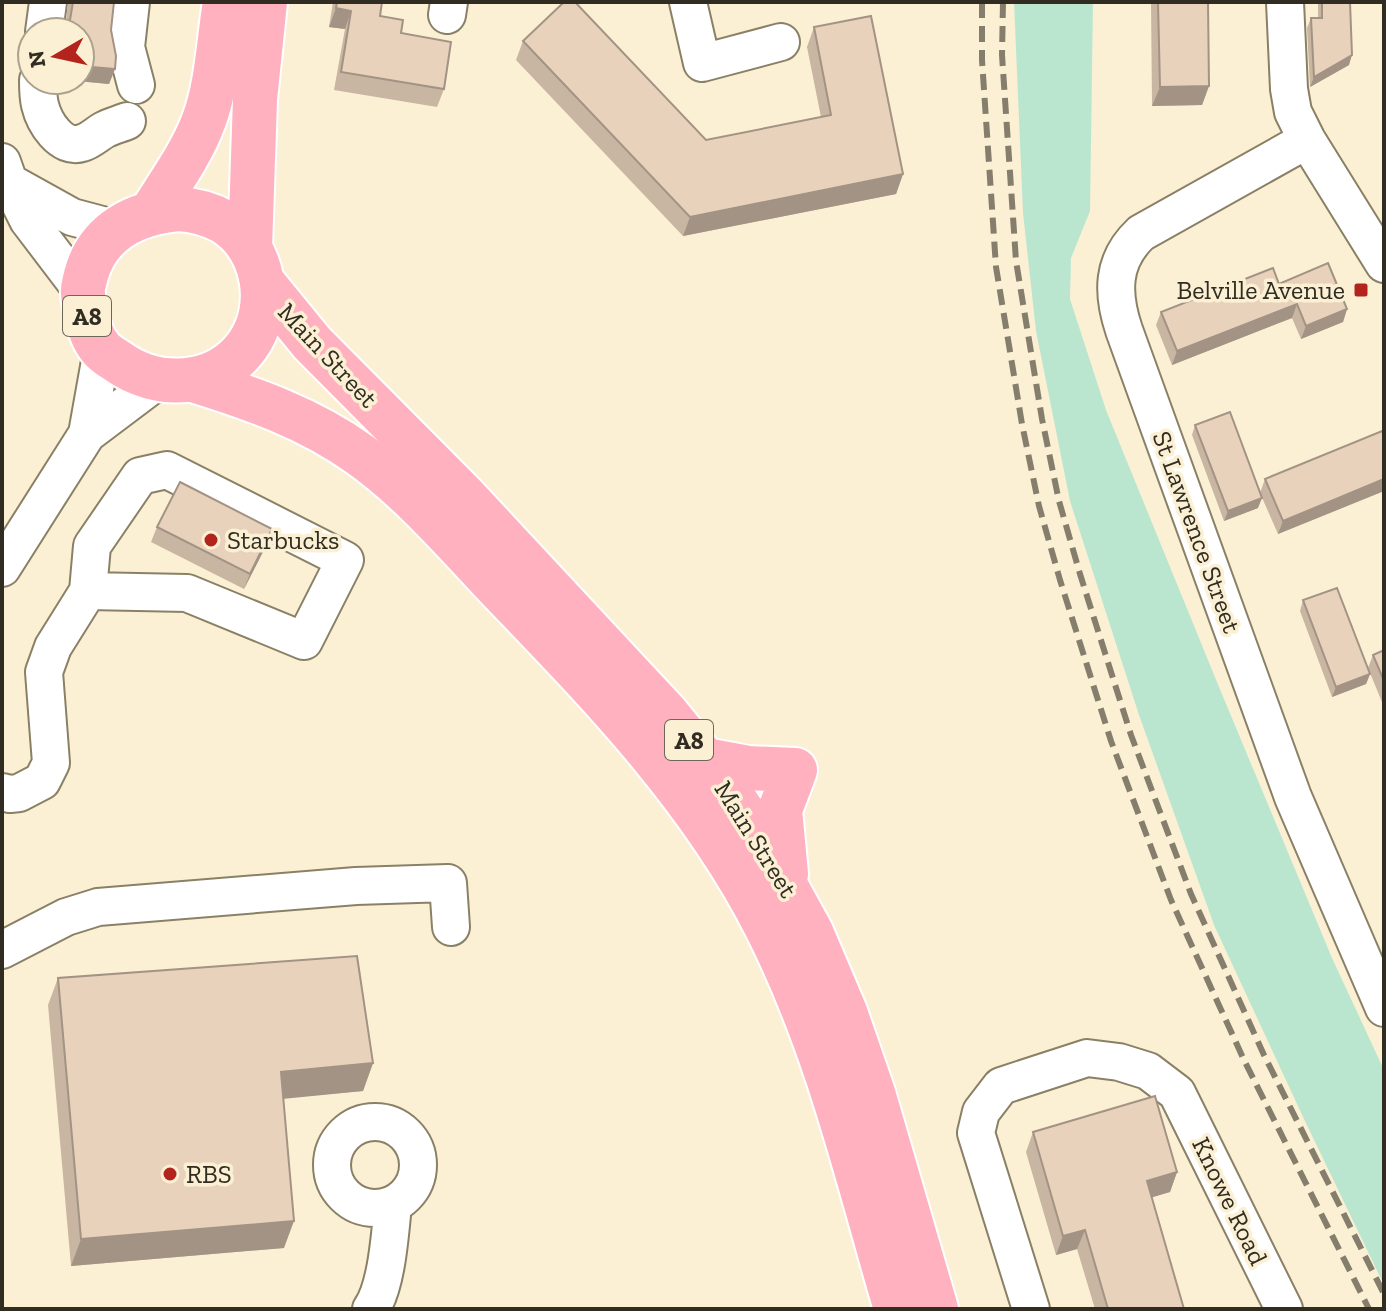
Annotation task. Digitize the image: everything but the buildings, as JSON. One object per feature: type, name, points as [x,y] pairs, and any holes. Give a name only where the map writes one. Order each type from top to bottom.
[{"type":"highway","name":"A8","points":[[176,379],[131,371],[102,350],[89,328],[82,291],[90,261],[102,244],[134,221],[193,144],[205,119],[211,93],[225,2]]},
{"type":"highway","points":[[176,379],[208,375],[224,368],[247,346],[261,314],[264,297],[256,266],[255,99],[265,2]]},
{"type":"highway","name":"A8","points":[[134,221],[178,209],[195,210],[226,224],[240,235],[256,266]]},
{"type":"highway","name":"Main Street","points":[[256,266],[312,343],[465,497],[666,713],[705,760],[756,832],[825,961],[856,1041],[936,1309]]},
{"type":"highway","name":"Main Street","points":[[176,379],[259,401],[329,435],[360,455],[425,511],[576,668],[648,749],[713,836],[748,893],[767,927],[807,1017],[834,1093],[896,1309]]},
{"type":"highway","points":[[705,760],[748,768],[795,770],[780,810],[787,885]]},
{"type":"street","points":[[131,2],[126,47],[136,85]]},
{"type":"street","points":[[688,2],[702,63],[781,42]]},
{"type":"street","points":[[1285,2],[1293,112],[1384,264]]},
{"type":"street","points":[[39,96],[43,116],[57,136],[66,142],[82,143],[127,121]]},
{"type":"street","name":"St Lawrence Street","points":[[1307,140],[1141,233],[1131,242],[1123,257],[1117,272],[1116,289],[1124,330],[1293,797],[1384,1008]]},
{"type":"street","points":[[6,172],[72,217],[134,221]]},
{"type":"street","points":[[6,172],[28,220],[82,291]]},
{"type":"street","points":[[2,568],[87,434],[102,350]]},
{"type":"street","points":[[87,434],[176,379]]},
{"type":"street","points":[[2,792],[19,793],[42,781],[51,763],[44,672],[53,647],[88,591],[92,546],[140,476],[167,470],[345,560],[304,641],[187,593],[88,591]]},
{"type":"street","points":[[2,950],[66,917],[98,907],[356,886],[448,883],[451,927]]},
{"type":"street","name":"Knowe Road","points":[[1031,1309],[976,1133],[981,1112],[1001,1086],[1087,1058],[1119,1062],[1148,1071],[1177,1093],[1284,1309]]},
{"type":"street","points":[[371,1309],[377,1301],[389,1247],[393,1205]]},
{"type":"green space","points":[[1014,2],[1093,2],[1090,211],[1071,258],[1070,299],[1106,410],[1332,958],[1384,1070],[1384,1285],[1214,925],[1139,715],[1070,501],[1036,331],[1023,213]]},
{"type":"railway","points":[[982,2],[982,60],[996,267],[1022,424],[1039,506],[1060,580],[1111,741],[1171,900],[1244,1060],[1369,1309]]},
{"type":"railway","points":[[1003,2],[1002,55],[1016,261],[1042,419],[1059,501],[1080,574],[1131,735],[1191,894],[1264,1055],[1384,1294]]},
{"type":"place","name":"Belville Avenue","points":[[1361,290]]},
{"type":"place","name":"Starbucks","points":[[211,540]]},
{"type":"place","name":"RBS","points":[[170,1174]]}]
